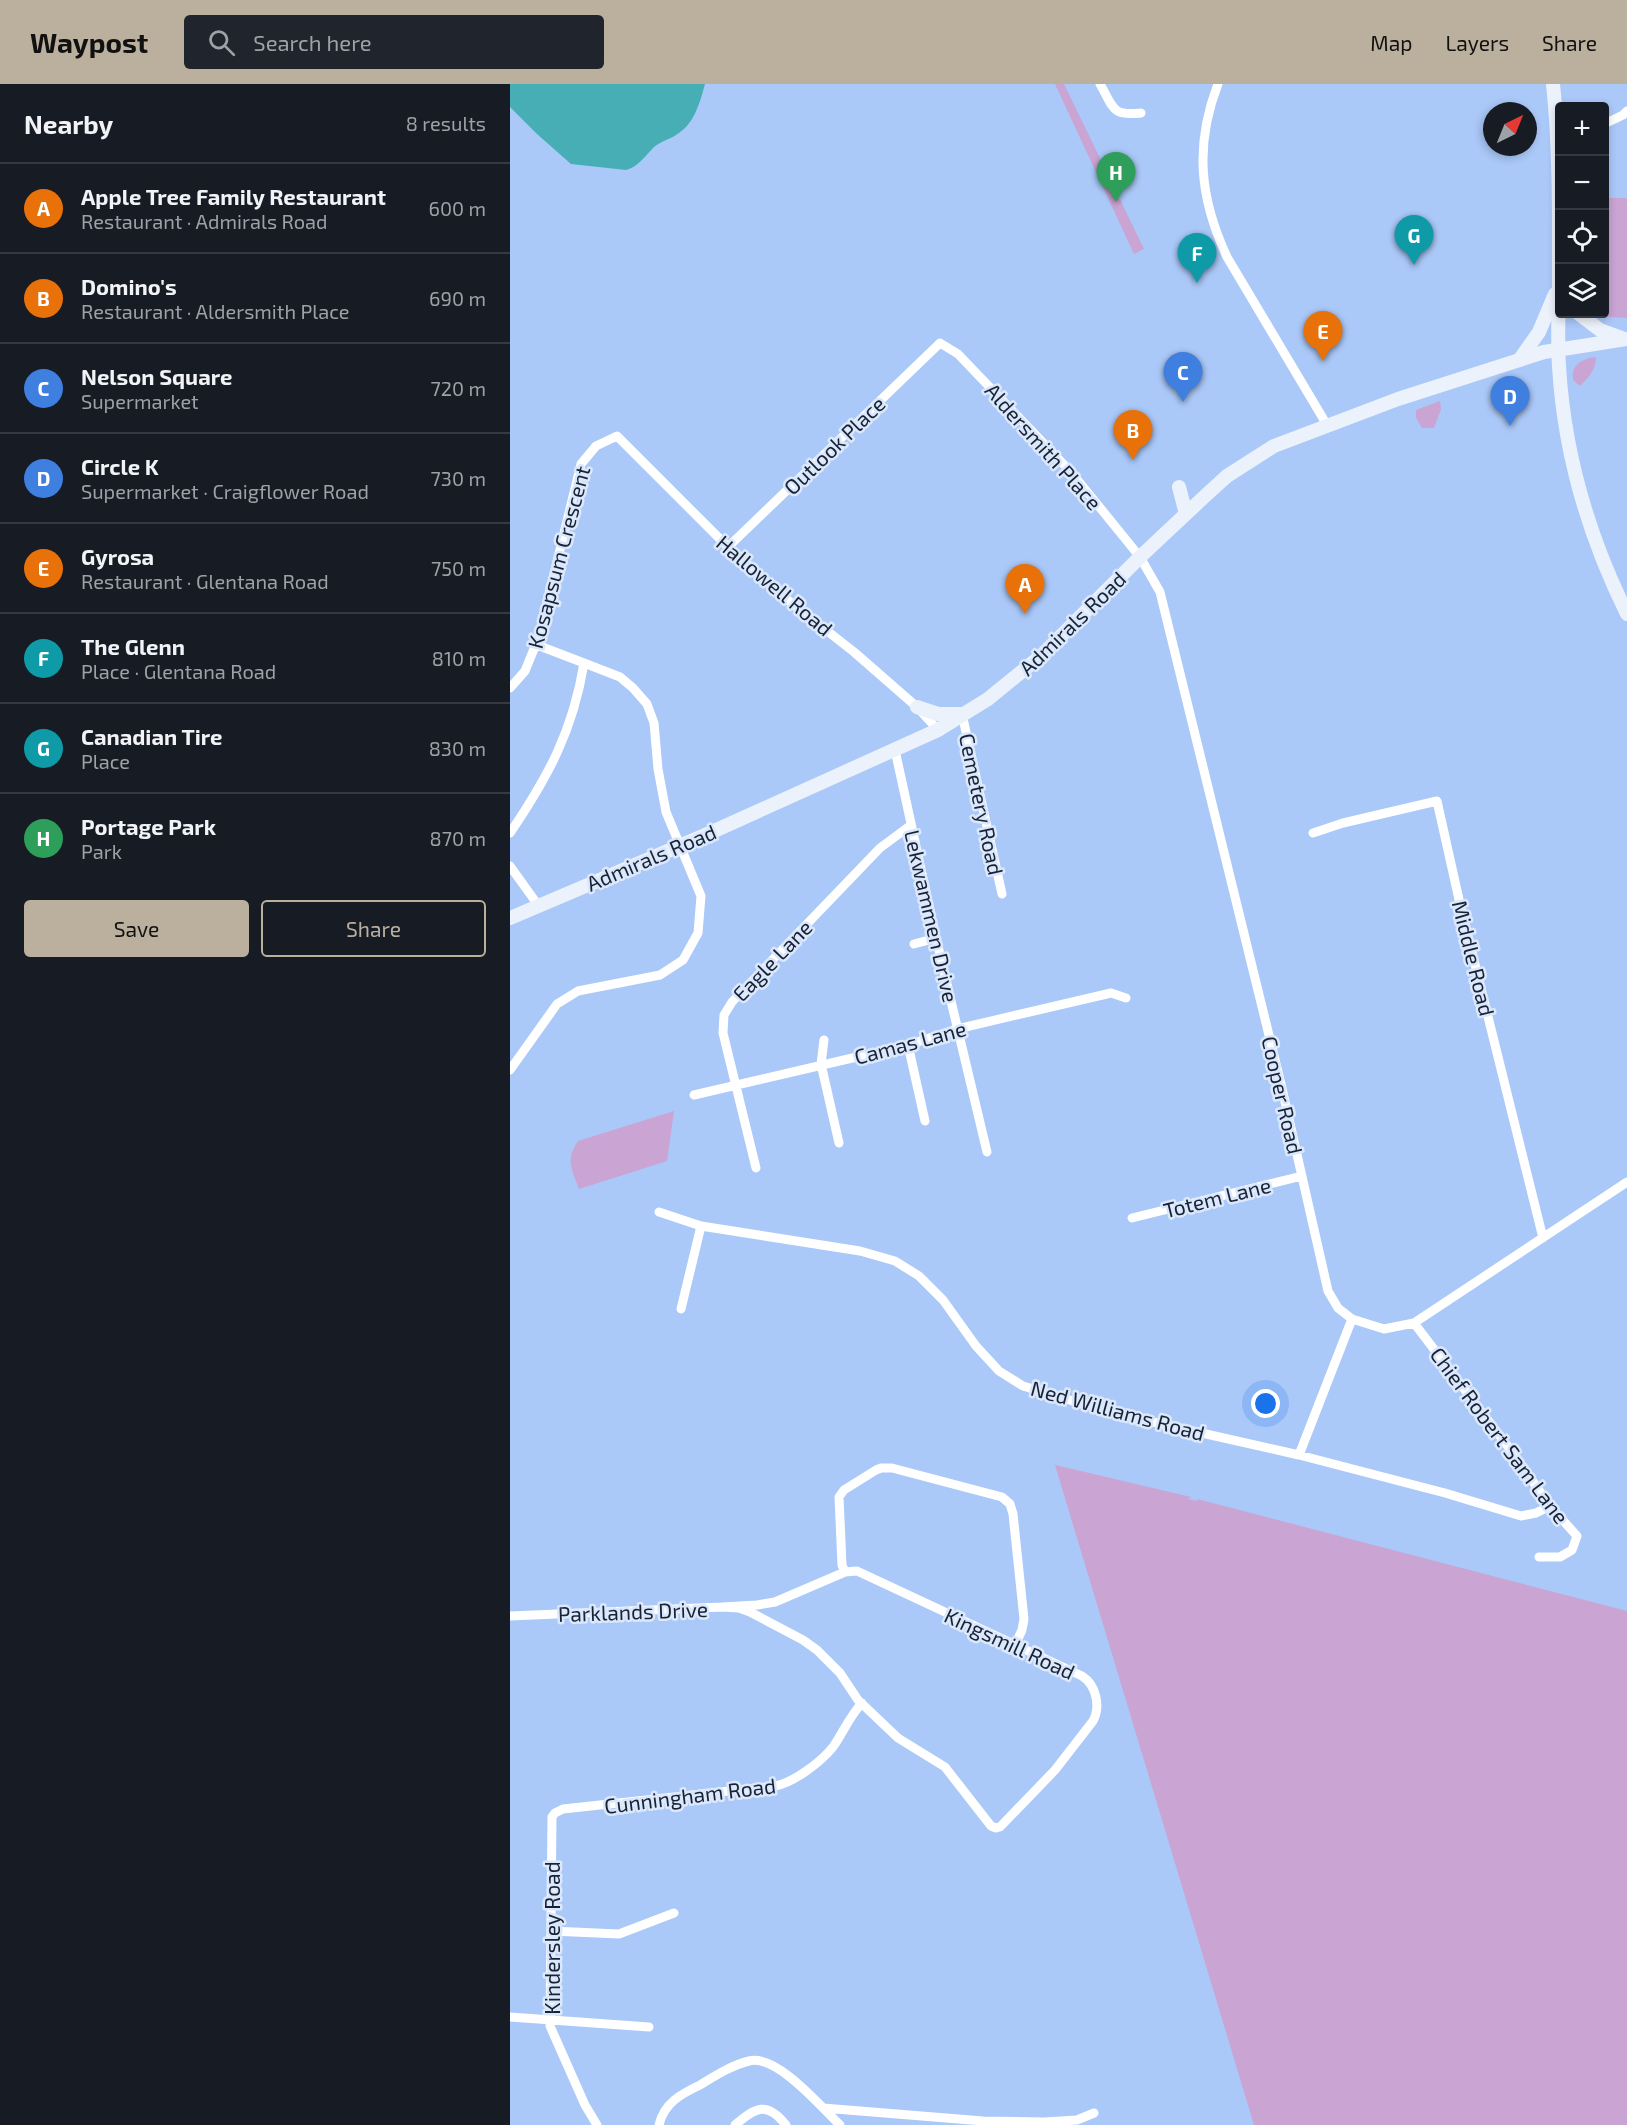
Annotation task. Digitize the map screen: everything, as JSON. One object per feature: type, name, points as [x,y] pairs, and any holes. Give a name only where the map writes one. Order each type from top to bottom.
[{"type":"main road","points":[[1553,84],[1555,102]]},
{"type":"main road","points":[[1559,156],[1559,264]]},
{"type":"main road","points":[[1519,360],[1539,332],[1555,294]]},
{"type":"main road","points":[[1558,318],[1558,349],[1565,421],[1581,495],[1593,534],[1627,614]]},
{"type":"main road","points":[[1584,318],[1600,330],[1627,339]]},
{"type":"main road","name":"Admirals Road","points":[[510,918],[680,846],[938,730],[988,699],[1042,655],[1140,557],[1227,476],[1253,458],[1286,440],[1398,399],[1519,360],[1558,349],[1627,339]]},
{"type":"main road","points":[[1186,514],[1179,487],[1205,496]]},
{"type":"main road","points":[[917,708],[938,714],[962,714]]},
{"type":"street","points":[[1100,84],[1116,111],[1122,114],[1141,112]]},
{"type":"street","points":[[1218,84],[1209,115],[1203,156],[1203,178],[1212,221],[1240,280],[1327,425]]},
{"type":"street","points":[[1609,122],[1627,111]]},
{"type":"street","name":"Outlook Place","points":[[728,547],[940,343]]},
{"type":"street","name":"Aldersmith Place","points":[[940,343],[966,362],[1050,449],[1140,557]]},
{"type":"street","name":"Hallowell Road","points":[[616,436],[728,547],[789,601],[831,632],[917,708],[938,730]]},
{"type":"street","name":"Kosapsum Crescent","points":[[510,688],[525,671],[537,645],[577,474],[586,456],[596,446],[616,436]]},
{"type":"street","name":"Cooper Road","points":[[1140,557],[1161,592],[1328,1291],[1338,1308],[1353,1319],[1384,1329],[1414,1323],[1627,1182]]},
{"type":"street","points":[[510,1070],[557,1004],[578,990],[660,975],[683,960],[698,933],[701,896],[666,812],[658,769],[654,723],[647,704],[620,677],[537,645]]},
{"type":"street","points":[[510,833],[537,793],[556,758],[567,732],[584,663]]},
{"type":"street","name":"Cemetery Road","points":[[962,714],[1002,894]]},
{"type":"street","name":"Lekwammen Drive","points":[[895,750],[936,938],[987,1152]]},
{"type":"street","name":"Middle Road","points":[[1313,833],[1342,823],[1437,801],[1460,904],[1543,1238]]},
{"type":"street","name":"Eagle Lane","points":[[756,1168],[723,1033],[724,1015],[732,1002],[880,848],[911,825]]},
{"type":"street","points":[[510,866],[538,905]]},
{"type":"street","points":[[914,944],[936,938]]},
{"type":"street","name":"Camas Lane","points":[[694,1095],[908,1045],[957,1029],[1111,993],[1126,998]]},
{"type":"street","points":[[824,1040],[821,1064],[839,1143]]},
{"type":"street","points":[[908,1045],[925,1121]]},
{"type":"street","name":"Totem Lane","points":[[1132,1218],[1302,1176]]},
{"type":"street","name":"Ned Williams Road","points":[[659,1212],[700,1226],[860,1251],[895,1261],[919,1276],[943,1300],[976,1346],[999,1371],[1023,1386],[1113,1413],[1299,1455],[1445,1492],[1521,1516],[1536,1513],[1550,1506]]},
{"type":"street","points":[[681,1309],[700,1226]]},
{"type":"street","points":[[1299,1455],[1353,1319]]},
{"type":"street","name":"Chief Robert Sam Lane","points":[[1414,1323],[1516,1456],[1550,1506],[1577,1536],[1572,1550],[1560,1557],[1539,1557]]},
{"type":"street","points":[[755,1610],[845,1572],[842,1565],[838,1497],[844,1490],[876,1470],[892,1468],[996,1495],[1010,1504],[1024,1619],[1015,1645]]},
{"type":"street","name":"Kingsmill Road","points":[[845,1572],[857,1571],[1086,1679],[1092,1686],[1097,1708],[1093,1721],[1061,1763],[1000,1827],[996,1828]]},
{"type":"street","name":"Parklands Drive","points":[[510,1616],[722,1607],[755,1610],[813,1646],[840,1673],[862,1703],[903,1741],[945,1767],[991,1826],[996,1828]]},
{"type":"street","name":"Cunningham Road","points":[[555,1813],[563,1809],[786,1784],[829,1752],[852,1714],[862,1703]]},
{"type":"street","name":"Kindersley Road","points":[[555,1813],[552,1821],[550,2020],[553,2036],[585,2105],[597,2125]]},
{"type":"street","points":[[551,1931],[614,1935],[674,1913]]},
{"type":"street","points":[[510,2017],[650,2027]]},
{"type":"street","points":[[659,2125],[666,2109],[674,2099],[737,2065],[751,2060],[762,2060],[777,2068],[840,2125]]},
{"type":"street","points":[[735,2125],[759,2108],[777,2114],[786,2125]]},
{"type":"street","points":[[823,2108],[980,2123],[1077,2120],[1094,2113]]},
{"type":"shaded area","points":[[510,84],[705,84],[696,111],[685,128],[654,147],[638,164],[626,170],[571,164],[510,107]]},
{"type":"shaded area","points":[[1055,84],[1064,84],[1144,249],[1134,254]]},
{"type":"shaded area","points":[[1609,198],[1627,198],[1627,318],[1609,317]]},
{"type":"shaded area","points":[[1596,357],[1593,370],[1580,386],[1573,380],[1576,366],[1586,359]]},
{"type":"shaded area","points":[[1440,401],[1441,409],[1434,428],[1422,428],[1416,418],[1416,410]]},
{"type":"shaded area","points":[[674,1111],[667,1161],[579,1189],[571,1165],[572,1154],[578,1141]]},
{"type":"shaded area","points":[[1055,1465],[1191,1497],[1188,1499],[1198,1501],[1197,1499],[1627,1611],[1627,2125],[1254,2125]]},
{"type":"place","name":"Portage Park","points":[[1116,202]]},
{"type":"place","name":"Canadian Tire","points":[[1414,265]]},
{"type":"place","name":"The Glenn","points":[[1197,283]]},
{"type":"place","name":"Gyrosa","points":[[1323,361]]},
{"type":"place","name":"Nelson Square","points":[[1183,402]]},
{"type":"place","name":"Circle K","points":[[1510,426]]},
{"type":"place","name":"Domino's","points":[[1133,460]]},
{"type":"place","name":"Apple Tree Family Restaurant","points":[[1025,614]]}]
